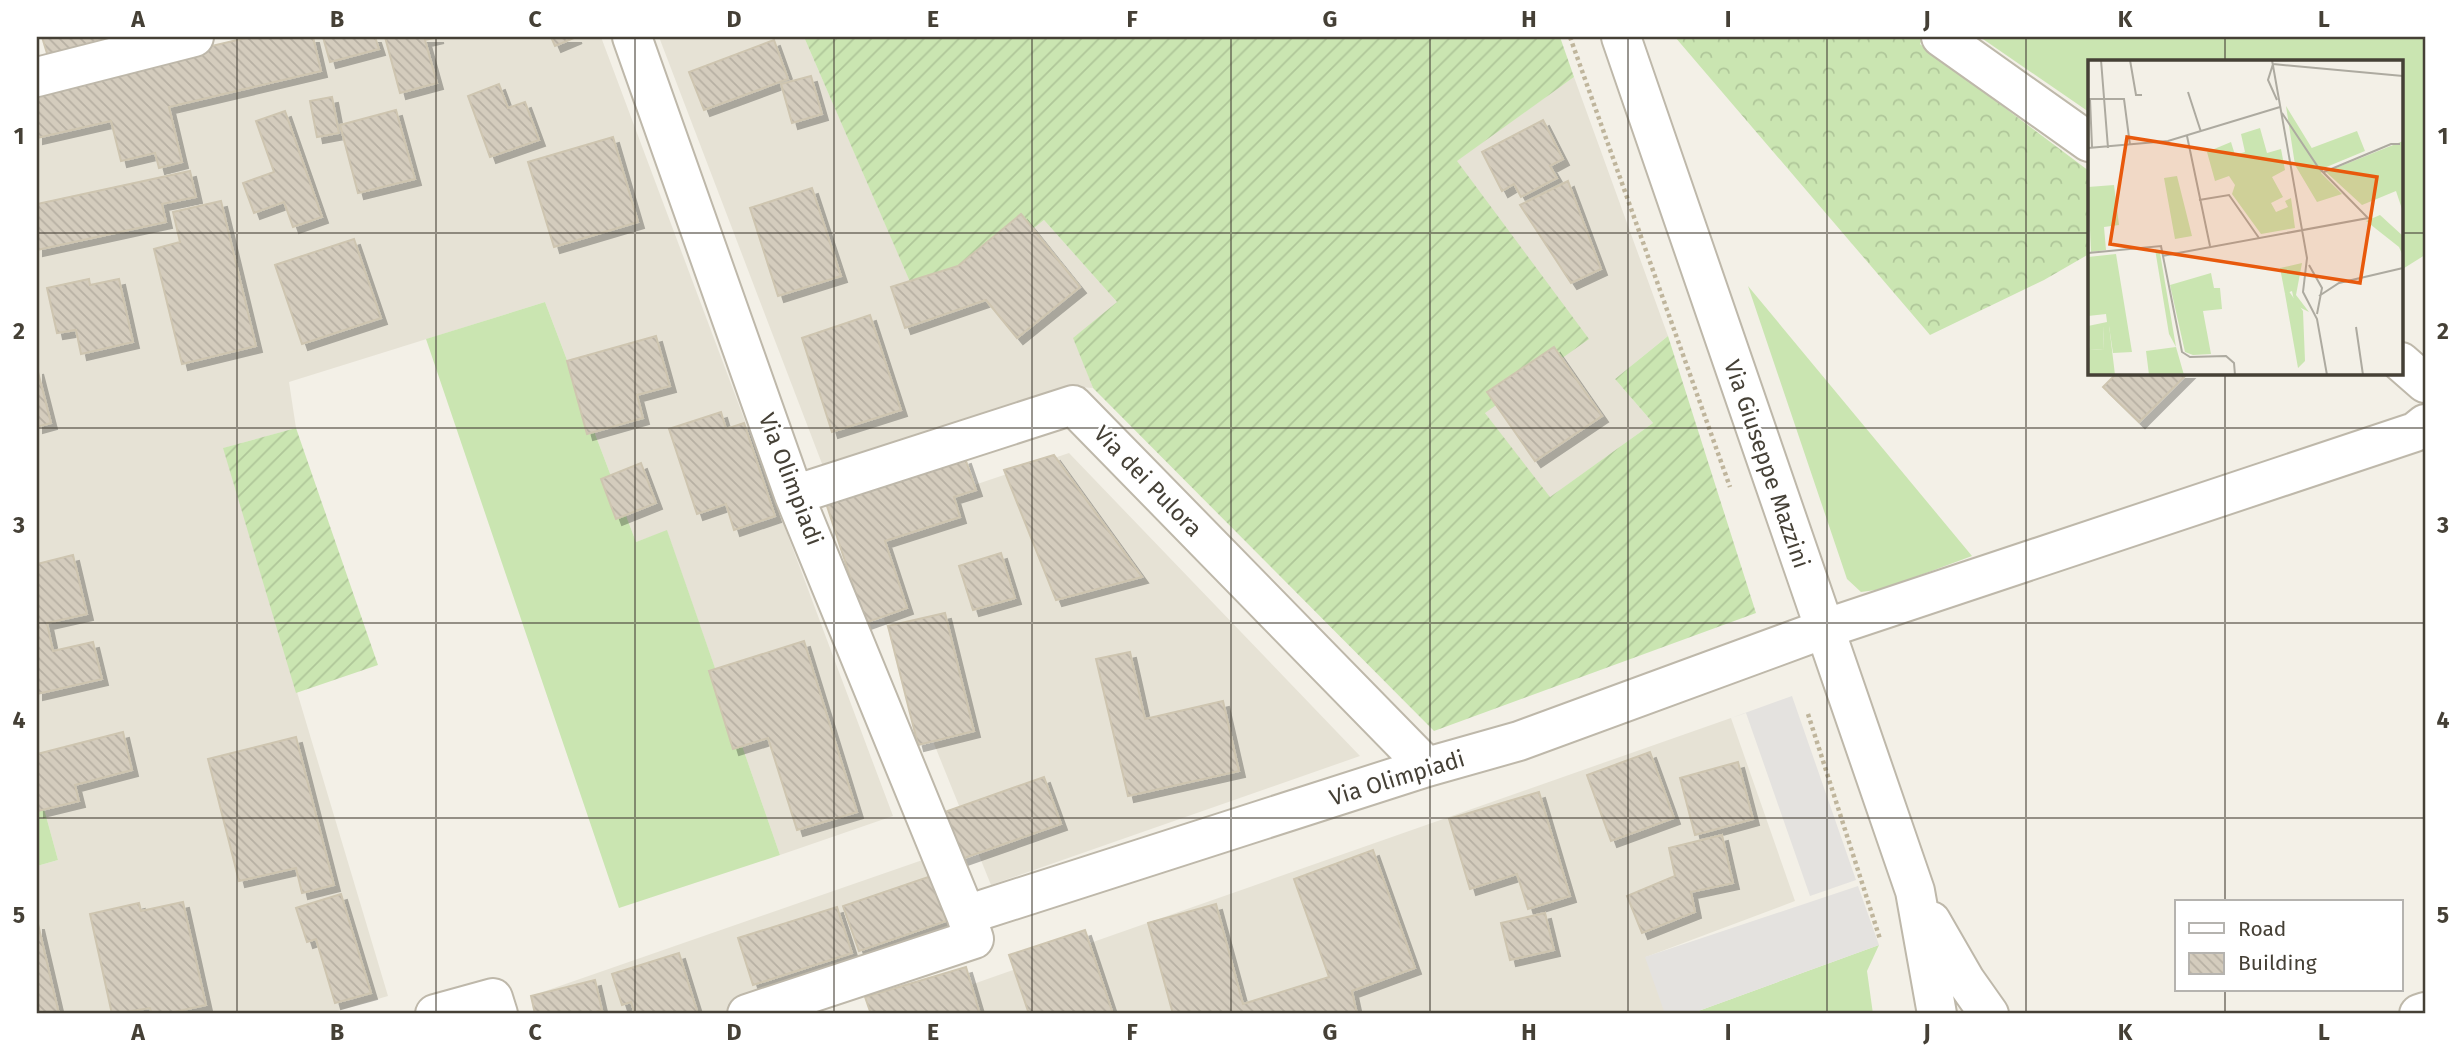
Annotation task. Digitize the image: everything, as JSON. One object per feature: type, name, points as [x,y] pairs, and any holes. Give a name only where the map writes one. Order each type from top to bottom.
[{"type":"street","points":[[40,65],[194,37]]},
{"type":"street","name":"Via Olimpiadi","points":[[632,37],[794,495],[974,939],[747,1014]]},
{"type":"street","name":"Via Giuseppe Mazzini","points":[[1621,37],[1914,891],[1937,1014]]},
{"type":"street","points":[[1945,38],[2088,141]]},
{"type":"street","points":[[2402,363],[2425,383]]},
{"type":"street","name":"Via dei Pulora","points":[[794,495],[1073,405],[1427,767]]},
{"type":"street","name":"Via Olimpiadi","points":[[966,915],[1560,727],[1824,629],[2414,432],[2425,424]]},
{"type":"street","name":"Via Giuseppe Mazzini","points":[[1914,891],[1965,981],[1989,1014]]},
{"type":"street","points":[[435,1014],[493,998],[498,1014]]},
{"type":"street","points":[[2419,1014],[2425,1012]]},
{"type":"path","points":[[1570,37],[1731,490]]},
{"type":"path","points":[[1807,710],[1881,942]]},
{"type":"shaded area","points":[[293,37],[601,37],[893,816],[780,855],[667,531],[636,542],[545,302],[289,382],[296,428],[224,448],[388,996],[327,1014],[37,1014],[37,866],[58,860],[37,783],[37,102]]},
{"type":"shaded area","points":[[659,37],[804,37],[914,290],[981,270],[1044,220],[1117,302],[1074,338],[1093,388],[1080,387],[824,469]]},
{"type":"shaded area","points":[[1574,77],[1668,336],[1615,379],[1653,423],[1549,498],[1485,413],[1456,161]]},
{"type":"shaded area","points":[[1069,453],[1360,756],[991,885],[847,528]]},
{"type":"shaded area","points":[[1792,696],[1856,880],[1810,896],[1746,713],[1731,718]]},
{"type":"shaded area","points":[[1731,718],[1795,901],[1646,957],[1666,1014],[888,1014]]},
{"type":"shaded area","points":[[937,855],[974,947],[781,1014],[537,1014],[531,996]]},
{"type":"shaded area","points":[[1858,886],[1879,945],[1690,1014],[1665,1014],[1645,957]]},
{"type":"green space","points":[[804,37],[1560,37],[1574,77],[1457,161],[1589,339],[1485,413],[1550,497],[1653,423],[1615,379],[1668,336],[1756,613],[1434,731],[1093,388],[1073,338],[1117,302],[1044,220],[981,270],[914,291]]},
{"type":"green space","points":[[1675,37],[1923,37],[1920,44],[2088,170],[2088,255],[2044,280],[1930,335]]},
{"type":"green space","points":[[1980,37],[2425,37],[2425,255],[2402,269],[2402,60],[2088,60],[2088,111]]},
{"type":"green space","points":[[1748,286],[1972,556],[1883,589],[1861,592],[1847,579]]},
{"type":"green space","points":[[545,302],[636,542],[667,530],[780,855],[619,908],[426,339]]},
{"type":"green space","points":[[296,428],[378,665],[296,693],[223,448]]},
{"type":"green space","points":[[37,783],[58,860],[37,866]]},
{"type":"green space","points":[[1879,945],[1867,971],[1873,1014],[1690,1014]]},
{"type":"building","points":[[42,37],[143,37],[50,63]]},
{"type":"building","points":[[250,37],[313,37],[321,71],[169,107],[182,162],[159,168],[155,153],[121,161],[111,121],[37,138],[37,87]]},
{"type":"building","points":[[323,37],[375,37],[379,49],[330,62]]},
{"type":"building","points":[[385,37],[438,37],[425,40],[437,83],[400,93]]},
{"type":"building","points":[[551,37],[576,37],[555,46]]},
{"type":"building","points":[[774,40],[788,79],[704,110],[689,72]]},
{"type":"building","points":[[811,76],[822,114],[792,123],[781,84]]},
{"type":"building","points":[[499,84],[508,108],[525,102],[539,140],[490,157],[468,96]]},
{"type":"building","points":[[332,97],[339,133],[317,137],[310,101]]},
{"type":"building","points":[[396,110],[415,179],[358,193],[340,125]]},
{"type":"building","points":[[285,111],[322,217],[293,227],[284,202],[254,213],[243,183],[274,172],[256,121]]},
{"type":"building","points":[[1543,120],[1563,159],[1550,166],[1557,178],[1521,197],[1514,184],[1502,191],[1482,152]]},
{"type":"building","points":[[613,137],[638,222],[554,247],[528,162]]},
{"type":"building","points":[[190,171],[196,197],[162,204],[166,222],[37,250],[37,204]]},
{"type":"building","points":[[1568,181],[1601,269],[1571,283],[1520,205]]},
{"type":"building","points":[[812,188],[841,276],[778,296],[750,208]]},
{"type":"building","points":[[221,201],[256,346],[182,364],[154,249],[180,242],[173,212]]},
{"type":"building","points":[[1021,214],[1080,287],[1017,338],[986,300],[905,328],[891,287],[958,266]]},
{"type":"building","points":[[354,239],[381,318],[302,344],[275,265]]},
{"type":"building","points":[[89,279],[90,285],[119,279],[133,342],[81,354],[76,330],[57,333],[47,288]]},
{"type":"building","points":[[870,315],[901,410],[832,432],[802,338]]},
{"type":"building","points":[[656,336],[670,386],[637,395],[643,418],[587,434],[567,361]]},
{"type":"building","points":[[1554,347],[1602,416],[1535,461],[1487,392]]},
{"type":"building","points":[[37,368],[51,423],[37,427]]},
{"type":"building","points":[[2116,374],[2187,374],[2139,422],[2103,387]]},
{"type":"building","points":[[721,412],[726,429],[744,423],[775,516],[734,530],[726,504],[697,514],[669,429]]},
{"type":"building","points":[[1054,455],[1142,577],[1056,600],[1004,470]]},
{"type":"building","points":[[965,458],[976,490],[954,497],[960,517],[885,541],[907,608],[865,623],[826,503]]},
{"type":"building","points":[[641,463],[656,503],[616,519],[601,479]]},
{"type":"building","points":[[1001,553],[1015,598],[973,610],[959,566]]},
{"type":"building","points":[[73,555],[87,614],[47,623],[53,651],[93,642],[102,679],[37,694],[37,564]]},
{"type":"building","points":[[945,613],[974,731],[918,745],[888,626]]},
{"type":"building","points":[[804,641],[857,812],[797,830],[768,738],[733,749],[709,671]]},
{"type":"building","points":[[1130,652],[1145,719],[1223,701],[1239,771],[1128,796],[1096,659]]},
{"type":"building","points":[[123,732],[132,770],[75,785],[79,801],[38,811],[37,754]]},
{"type":"building","points":[[296,737],[334,885],[302,893],[296,868],[239,881],[208,759]]},
{"type":"building","points":[[1650,752],[1674,818],[1611,841],[1587,775]]},
{"type":"building","points":[[1738,762],[1753,819],[1695,835],[1680,778]]},
{"type":"building","points":[[1044,777],[1061,824],[953,862],[936,815]]},
{"type":"building","points":[[1539,792],[1570,896],[1528,909],[1517,874],[1470,889],[1449,819]]},
{"type":"building","points":[[1722,835],[1733,883],[1691,892],[1695,912],[1642,933],[1627,896],[1675,876],[1669,848]]},
{"type":"building","points":[[1373,850],[1415,968],[1352,991],[1357,1014],[1173,1014],[1148,923],[1216,904],[1243,1004],[1329,977],[1294,879]]},
{"type":"building","points":[[940,873],[955,918],[859,951],[843,906]]},
{"type":"building","points":[[341,894],[371,993],[335,1003],[316,939],[307,942],[296,908]]},
{"type":"building","points":[[183,902],[206,1005],[165,1014],[152,1014],[150,1008],[112,1014],[90,914],[139,903],[141,911]]},
{"type":"building","points":[[837,907],[852,953],[753,985],[738,938]]},
{"type":"building","points":[[1545,913],[1554,950],[1510,960],[1501,923]]},
{"type":"building","points":[[38,924],[59,1014],[37,1014]]},
{"type":"building","points":[[1085,930],[1113,1014],[1029,1014],[1009,955]]},
{"type":"building","points":[[679,953],[698,1014],[635,1014],[631,1002],[622,1005],[612,974]]},
{"type":"building","points":[[966,967],[980,1014],[871,1014],[865,997]]},
{"type":"building","points":[[595,980],[602,1010],[590,1014],[535,1014],[531,996]]}]
